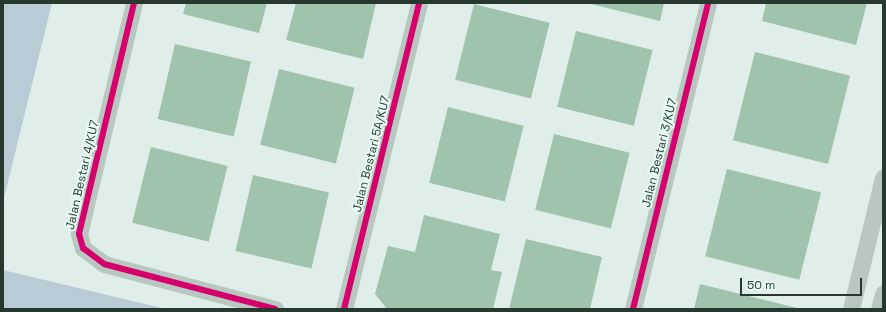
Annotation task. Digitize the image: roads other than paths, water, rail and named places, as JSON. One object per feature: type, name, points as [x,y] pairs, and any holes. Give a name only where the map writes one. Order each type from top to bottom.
[{"type":"street","name":"Jalan Bestari 4/KU7","points":[[134,3],[79,234],[84,248],[104,264],[275,309]]},
{"type":"street","name":"Jalan Bestari 5A/KU7","points":[[344,309],[419,3]]},
{"type":"street","name":"Jalan Bestari 3/KU7","points":[[633,309],[708,3]]},
{"type":"street","points":[[851,309],[883,178]]},
{"type":"street","points":[[880,309],[883,294]]}]
